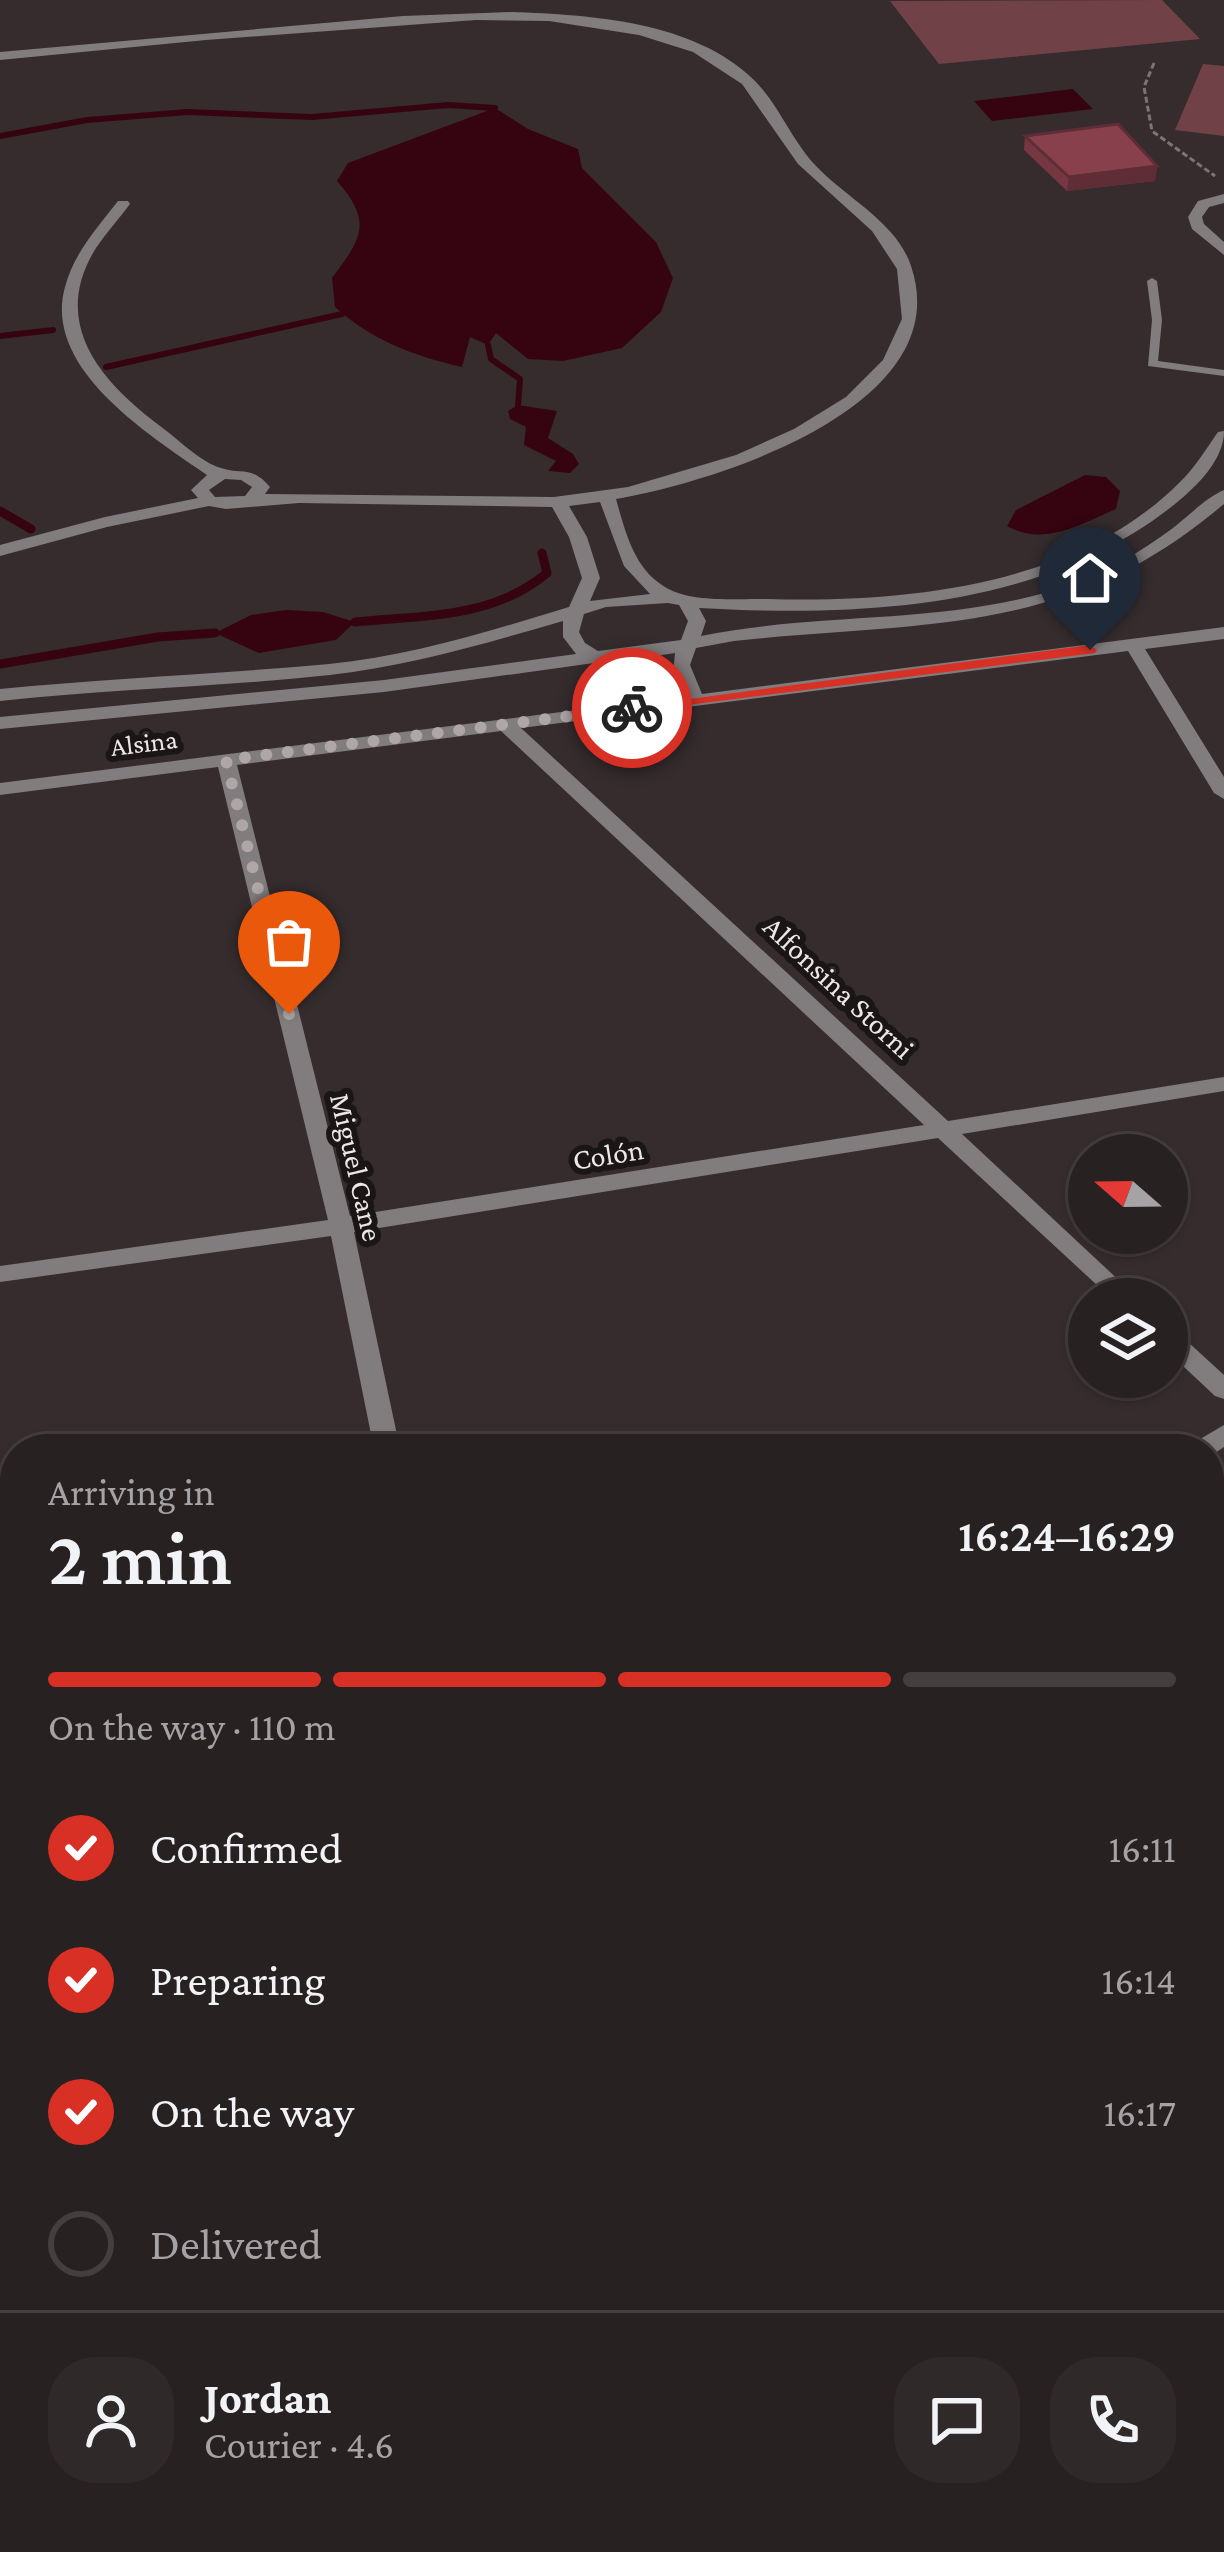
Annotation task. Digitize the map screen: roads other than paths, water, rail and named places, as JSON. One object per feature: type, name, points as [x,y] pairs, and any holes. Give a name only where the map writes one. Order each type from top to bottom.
[{"type":"street","points":[[0,56],[484,14],[624,27],[694,49],[729,66],[762,98],[789,148],[874,224],[904,265],[910,286],[908,330],[878,379],[849,403],[801,431],[718,466],[607,496],[558,502],[255,491],[229,505],[202,496],[202,484],[219,476],[243,474],[255,491]]},
{"type":"street","points":[[1224,198],[1203,204],[1195,218],[1197,226],[1224,250]]},
{"type":"street","points":[[123,204],[94,230],[62,283],[59,305],[64,332],[85,374],[104,396],[219,476]]},
{"type":"street","points":[[0,695],[332,669],[455,646],[604,602],[676,598],[775,605],[894,600],[950,591],[1053,565],[1109,542],[1153,517],[1192,482],[1224,436]]},
{"type":"street","points":[[0,723],[384,686],[733,635],[937,620],[1077,588],[1154,553],[1224,494]]},
{"type":"street","points":[[607,496],[620,542],[636,572],[676,598],[697,621],[684,644],[680,665],[696,700]]},
{"type":"street","points":[[0,551],[209,501]]},
{"type":"street","points":[[558,502],[578,537],[591,578],[570,635],[576,645],[623,674],[644,706]]},
{"type":"street","name":"Alsina","points":[[0,789],[1224,633]]},
{"type":"street","points":[[1133,644],[1224,793]]},
{"type":"street","name":"Alfonsina Storni","points":[[505,724],[1105,1278]]},
{"type":"street","name":"Miguel Cane","points":[[226,760],[341,1226],[384,1434]]},
{"type":"street","name":"Colón","points":[[0,1274],[341,1226],[1224,1084]]},
{"type":"street","points":[[1188,1356],[1224,1390]]},
{"type":"lane","points":[[1152,281],[1157,320],[1152,364],[1224,373]]},
{"type":"waterway","points":[[0,136],[87,120],[188,112],[312,117],[448,105],[495,108]]},
{"type":"waterway","points":[[106,367],[342,314]]},
{"type":"waterway","points":[[0,336],[53,330]]},
{"type":"waterway","points":[[488,345],[491,359],[520,379],[518,405]]},
{"type":"waterway","points":[[0,511],[31,529]]},
{"type":"waterway","points":[[355,622],[431,616],[503,599],[547,573],[542,553]]},
{"type":"waterway","points":[[0,664],[158,637],[215,633]]}]
